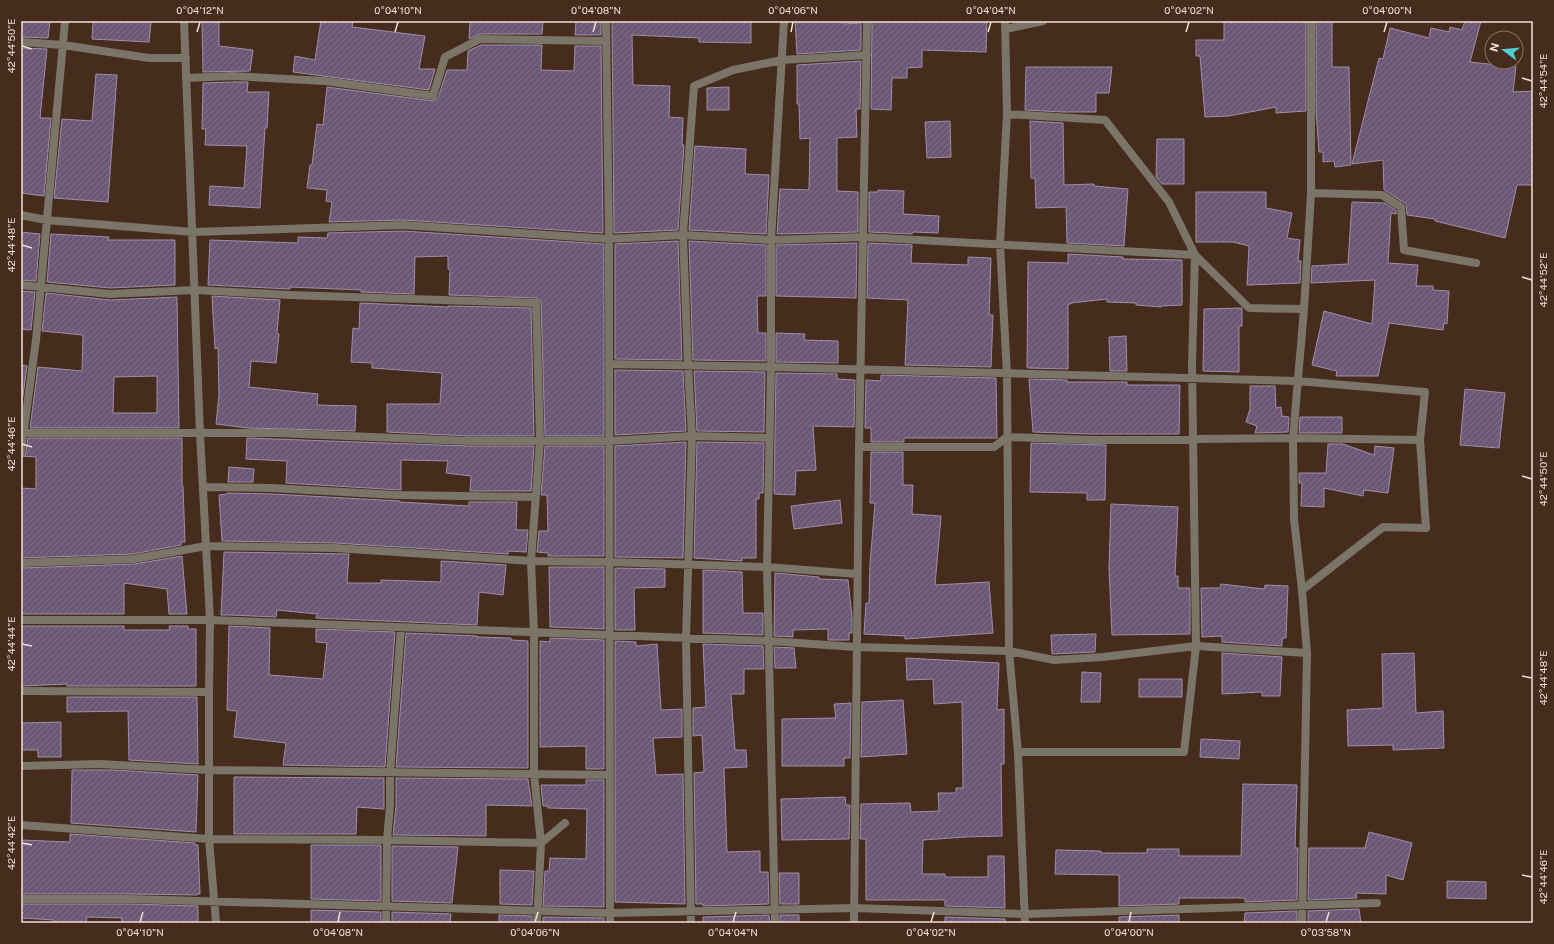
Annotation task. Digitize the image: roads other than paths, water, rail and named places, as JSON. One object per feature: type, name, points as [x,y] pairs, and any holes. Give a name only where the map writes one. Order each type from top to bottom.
[{"type":"street","points":[[21,451],[22,433],[36,340],[65,21]]},
{"type":"street","points":[[184,21],[200,434],[210,620],[209,839],[216,923]]},
{"type":"street","points":[[606,21],[609,239],[610,923]]},
{"type":"street","points":[[775,923],[767,567],[771,367],[771,240],[784,21]]},
{"type":"street","points":[[854,923],[858,447],[861,369],[867,21]]},
{"type":"street","points":[[1025,923],[1018,752],[1009,651],[1007,374],[1000,244],[1008,114],[1006,25],[1043,21]]},
{"type":"street","points":[[1302,923],[1306,653],[1302,590],[1294,518],[1293,438],[1304,309],[1311,192],[1311,21]]},
{"type":"street","points":[[186,78],[233,76],[326,81],[433,96],[445,57],[480,39],[606,42]]},
{"type":"street","points":[[21,42],[63,45],[149,58],[186,58]]},
{"type":"street","points":[[691,923],[686,639],[692,436],[683,235],[694,86],[733,70],[782,60],[867,55]]},
{"type":"street","points":[[1008,114],[1105,120],[1169,202],[1196,255],[1249,308],[1304,309]]},
{"type":"street","points":[[1311,192],[1382,195],[1401,207],[1404,250],[1476,263]]},
{"type":"street","points":[[21,215],[46,220],[193,232],[404,225],[609,239],[683,235],[771,240],[863,237],[1196,255]]},
{"type":"street","points":[[1018,752],[1184,752],[1196,646],[1192,379],[1196,255]]},
{"type":"street","points":[[21,285],[110,294],[195,290],[290,295],[536,303],[540,440],[531,562],[534,632],[534,774],[541,843],[536,911],[537,923]]},
{"type":"street","points":[[609,364],[861,369],[1298,381],[1425,392],[1420,440],[1426,528],[1383,528],[1302,590]]},
{"type":"street","points":[[22,433],[277,433],[468,441],[609,441],[692,436],[769,438]]},
{"type":"street","points":[[858,447],[994,447],[1007,437],[1093,440],[1293,438],[1420,440]]},
{"type":"street","points":[[203,487],[272,488],[397,495],[536,497]]},
{"type":"street","points":[[21,562],[134,559],[206,546],[335,548],[531,562],[609,562],[688,566],[767,567],[857,574]]},
{"type":"street","points":[[21,620],[210,620],[769,641],[856,648],[1009,651],[1054,660],[1196,646],[1306,653]]},
{"type":"street","points":[[386,923],[390,772],[401,628]]},
{"type":"street","points":[[21,691],[209,692]]},
{"type":"street","points":[[21,766],[99,764],[209,770],[610,775]]},
{"type":"street","points":[[21,825],[209,839],[541,843],[565,823]]},
{"type":"street","points":[[21,899],[215,902],[610,913],[775,911],[854,908],[1025,914],[1377,903]]}]
